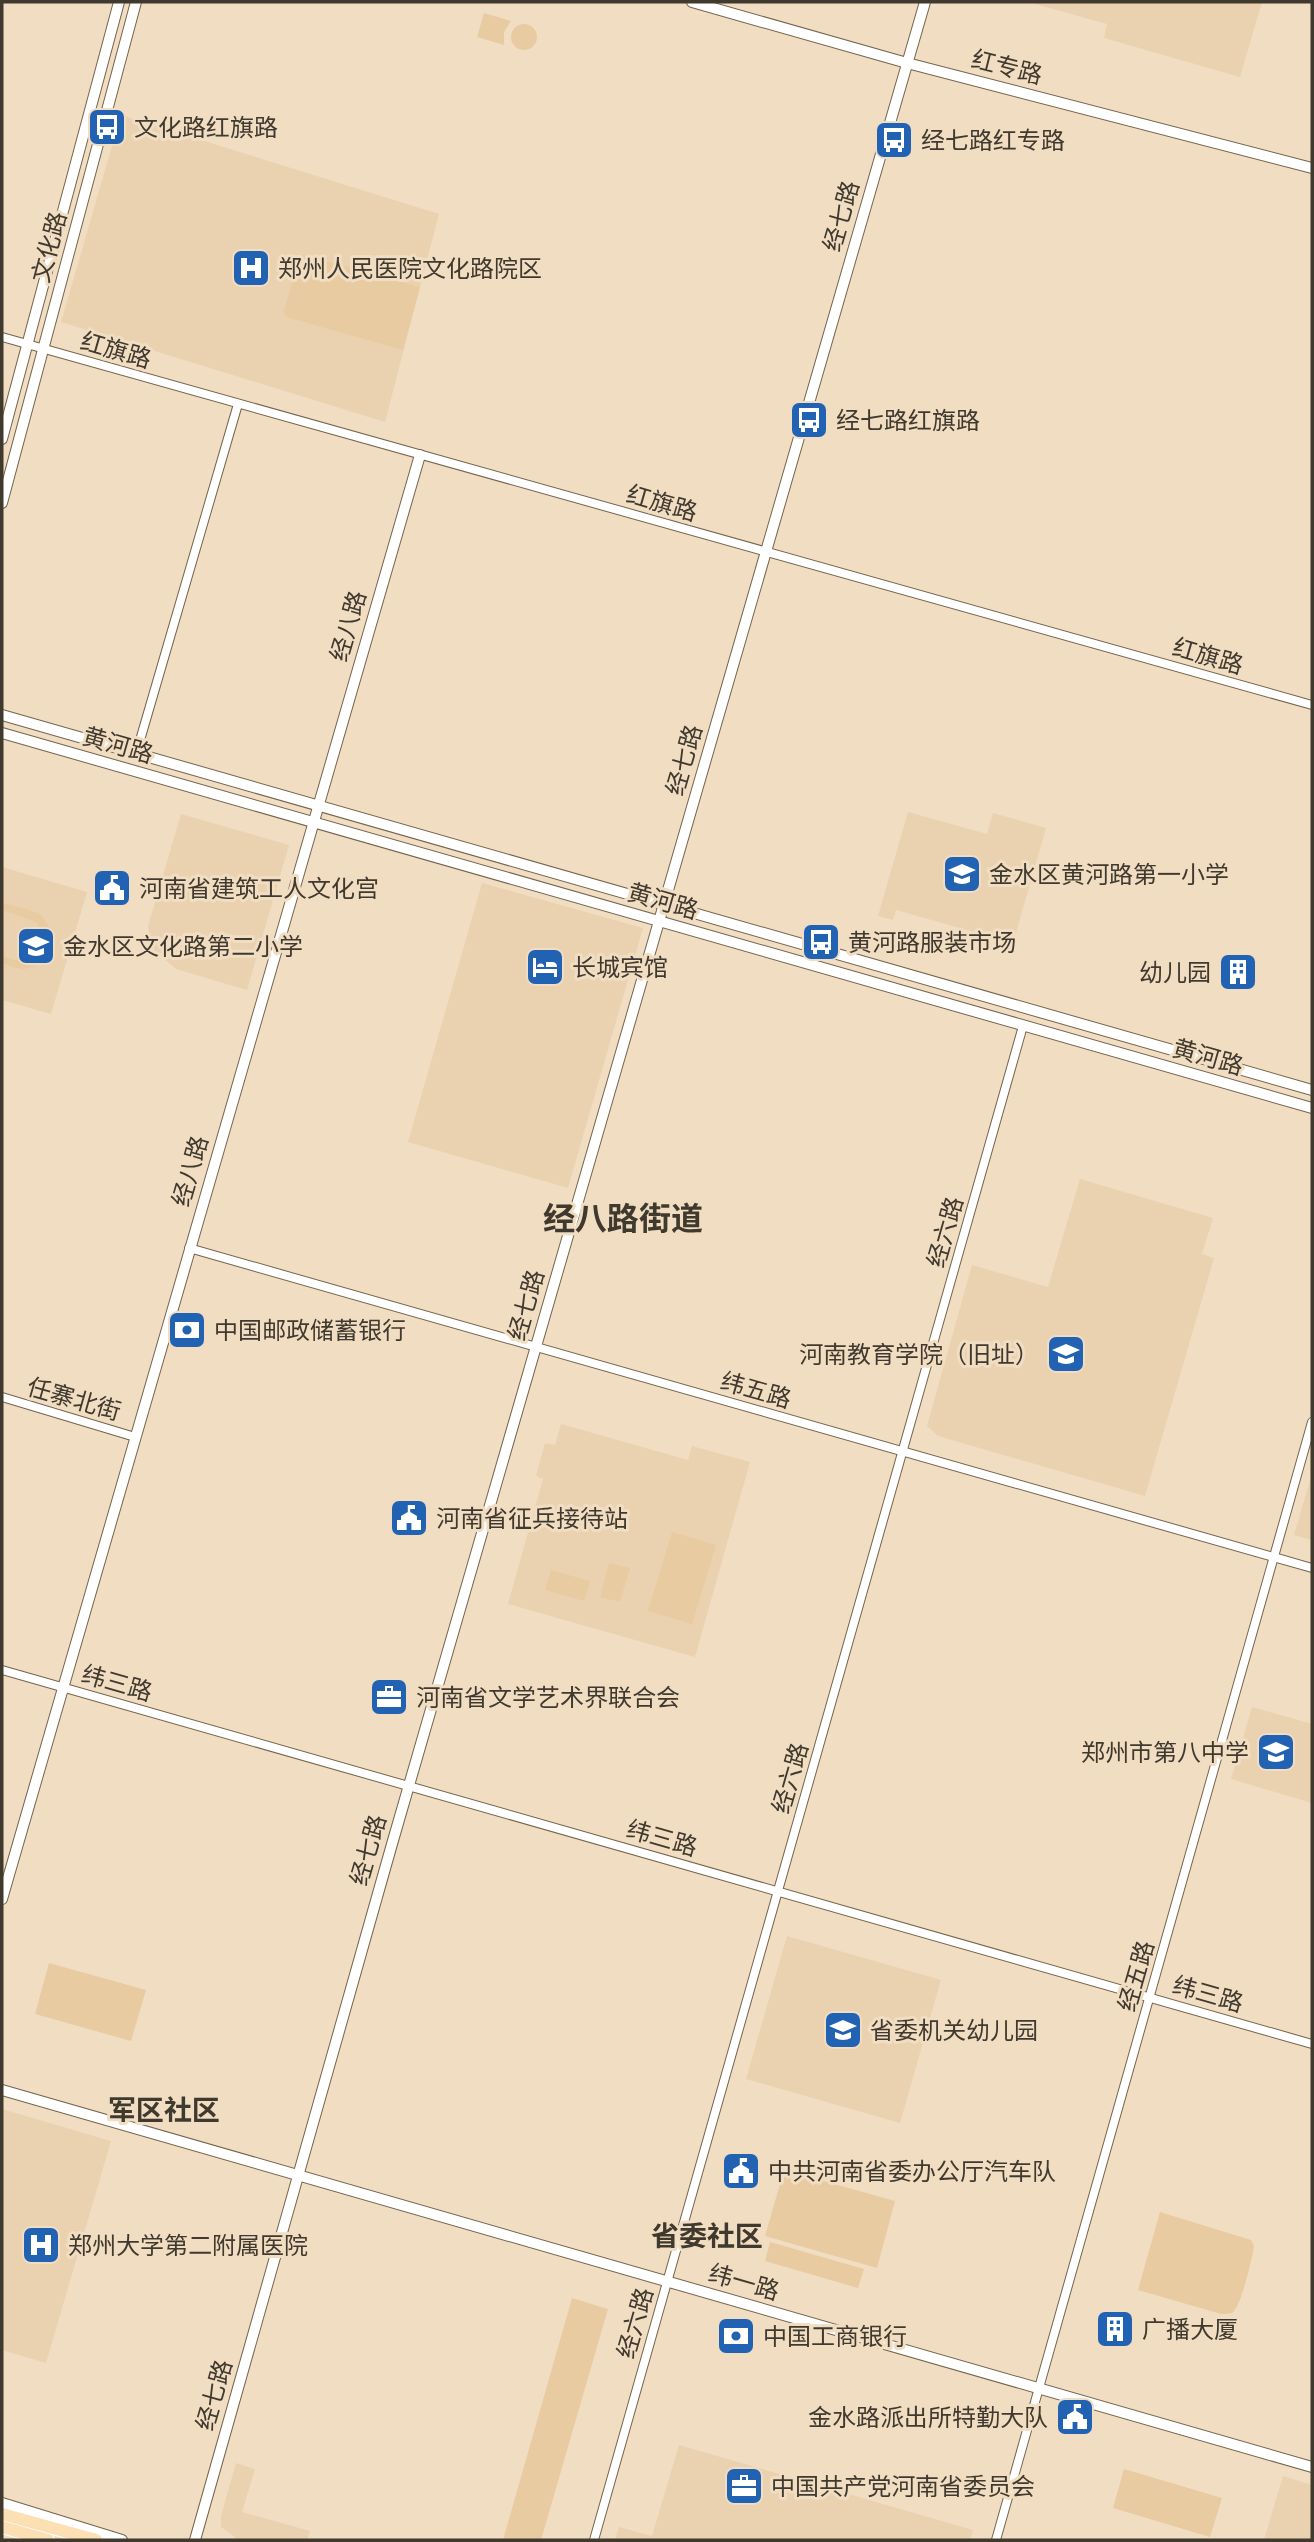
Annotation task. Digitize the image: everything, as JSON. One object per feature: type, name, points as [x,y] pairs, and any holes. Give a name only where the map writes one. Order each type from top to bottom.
[{"type":"main road","points":[[2,2514],[96,2540]]},
{"type":"main road","points":[[2,2527],[48,2540]]},
{"type":"street","name":"文化路","points":[[2,439],[119,2]]},
{"type":"street","name":"文化路","points":[[2,503],[136,2]]},
{"type":"street","name":"红专路","points":[[692,2],[907,63],[1312,168]]},
{"type":"street","name":"经七路","points":[[195,2540],[409,1786],[925,2]]},
{"type":"street","name":"红旗路","points":[[2,337],[1312,705]]},
{"type":"street","points":[[136,754],[238,404]]},
{"type":"street","name":"经八路","points":[[2,1899],[420,455]]},
{"type":"street","name":"黄河路","points":[[2,715],[1312,1090]]},
{"type":"street","name":"黄河路","points":[[2,733],[1312,1108]]},
{"type":"street","name":"经六路","points":[[594,2540],[1023,1026]]},
{"type":"street","name":"纬五路","points":[[189,1248],[1312,1568]]},
{"type":"street","name":"任寨北街","points":[[2,1397],[135,1437]]},
{"type":"street","name":"经五路","points":[[996,2540],[1312,1422]]},
{"type":"street","name":"纬三路","points":[[2,1670],[1312,2044]]},
{"type":"street","name":"纬一路","points":[[2,2090],[1312,2467]]},
{"type":"street","points":[[2,2503],[122,2540]]},
{"type":"shaded area","points":[[1028,2],[1262,2],[1240,77],[1104,38],[1107,24]]},
{"type":"shaded area","points":[[484,13],[511,21],[504,32],[504,45],[477,37]]},
{"type":"shaded area","points":[[524,24],[533,28],[537,37],[533,46],[524,50],[515,46],[511,37],[515,28]]},
{"type":"shaded area","name":"郑州人民医院文化路院区","points":[[121,115],[439,214],[385,422],[61,322]]},
{"type":"shaded area","points":[[304,255],[420,287],[403,350],[286,317],[284,311],[299,257]]},
{"type":"shaded area","name":"金水区黄河路第一小学","points":[[908,812],[987,834],[993,813],[1046,828],[1013,943],[896,910],[893,920],[878,916]]},
{"type":"shaded area","points":[[181,814],[289,845],[247,990],[176,969],[155,951],[149,936],[148,926]]},
{"type":"shaded area","name":"金水区文化路第二小学","points":[[2,867],[87,892],[51,1014],[2,1000]]},
{"type":"shaded area","name":"长城宾馆","points":[[482,883],[643,928],[568,1188],[408,1142]]},
{"type":"shaded area","points":[[2,903],[39,914],[49,929],[49,947],[45,955],[32,967],[20,969],[2,963],[2,956],[19,961],[32,959],[40,950],[42,939],[36,922],[2,910]]},
{"type":"shaded area","name":"河南教育学院（旧址）","points":[[1080,1179],[1213,1218],[1202,1254],[1214,1258],[1145,1496],[938,1436],[927,1426],[972,1265],[1048,1287]]},
{"type":"shaded area","points":[[561,1424],[688,1460],[692,1446],[750,1462],[695,1657],[508,1604],[543,1479],[536,1476],[545,1443],[555,1445]]},
{"type":"shaded area","points":[[1312,1474],[1312,1540],[1294,1535]]},
{"type":"shaded area","points":[[672,1532],[716,1545],[692,1624],[648,1611]]},
{"type":"shaded area","points":[[609,1563],[630,1568],[620,1602],[600,1597]]},
{"type":"shaded area","points":[[551,1570],[590,1581],[584,1601],[545,1590]]},
{"type":"shaded area","name":"郑州市第八中学","points":[[1252,1707],[1312,1724],[1312,1803],[1231,1779]]},
{"type":"shaded area","name":"省委机关幼儿园","points":[[787,1936],[941,1980],[900,2123],[746,2079]]},
{"type":"shaded area","points":[[49,1963],[146,1990],[131,2041],[35,2014]]},
{"type":"shaded area","name":"郑州大学第二附属医院","points":[[2,2109],[111,2141],[46,2363],[2,2350]]},
{"type":"shaded area","points":[[784,2170],[895,2201],[877,2268],[765,2236]]},
{"type":"shaded area","points":[[1160,2212],[1251,2240],[1253,2253],[1239,2303],[1232,2313],[1221,2314],[1138,2290]]},
{"type":"shaded area","points":[[770,2242],[864,2269],[858,2288],[765,2261]]},
{"type":"shaded area","points":[[572,2298],[608,2309],[541,2540],[503,2540]]},
{"type":"shaded area","name":"中国共产党河南省委员会","points":[[679,2445],[973,2530],[970,2540],[615,2540],[619,2527],[652,2536]]},
{"type":"shaded area","points":[[236,2463],[255,2469],[242,2512],[310,2531],[307,2540],[235,2540],[235,2537],[221,2527],[221,2516]]},
{"type":"shaded area","points":[[1124,2469],[1222,2498],[1210,2537],[1113,2508]]},
{"type":"shaded area","points":[[1283,2476],[1312,2485],[1312,2540],[1264,2540]]},
{"type":"place","name":"文化路红旗路","points":[[107,127]]},
{"type":"place","name":"经七路红专路","points":[[894,140]]},
{"type":"place","name":"郑州人民医院文化路院区","points":[[251,268]]},
{"type":"place","name":"经七路红旗路","points":[[809,420]]},
{"type":"place","name":"金水区黄河路第一小学","points":[[962,874]]},
{"type":"place","name":"河南省建筑工人文化宫","points":[[112,888]]},
{"type":"place","name":"黄河路服装市场","points":[[821,942]]},
{"type":"place","name":"金水区文化路第二小学","points":[[36,946]]},
{"type":"place","name":"长城宾馆","points":[[545,967]]},
{"type":"place","name":"幼儿园","points":[[1238,972]]},
{"type":"place","name":"中国邮政储蓄银行","points":[[187,1330]]},
{"type":"place","name":"河南教育学院（旧址）","points":[[1066,1354]]},
{"type":"place","name":"河南省征兵接待站","points":[[409,1518]]},
{"type":"place","name":"河南省文学艺术界联合会","points":[[389,1697]]},
{"type":"place","name":"郑州市第八中学","points":[[1276,1752]]},
{"type":"place","name":"省委机关幼儿园","points":[[843,2030]]},
{"type":"place","name":"中共河南省委办公厅汽车队","points":[[741,2171]]},
{"type":"place","name":"郑州大学第二附属医院","points":[[41,2245]]},
{"type":"place","name":"广播大厦","points":[[1115,2329]]},
{"type":"place","name":"中国工商银行","points":[[736,2336]]},
{"type":"place","name":"金水路派出所特勤大队","points":[[1075,2417]]},
{"type":"place","name":"中国共产党河南省委员会","points":[[744,2486]]},
{"type":"district","name":"经八路街道","points":[[623,1218]]},
{"type":"district","name":"军区社区","points":[[164,2110]]},
{"type":"district","name":"省委社区","points":[[707,2236]]}]
